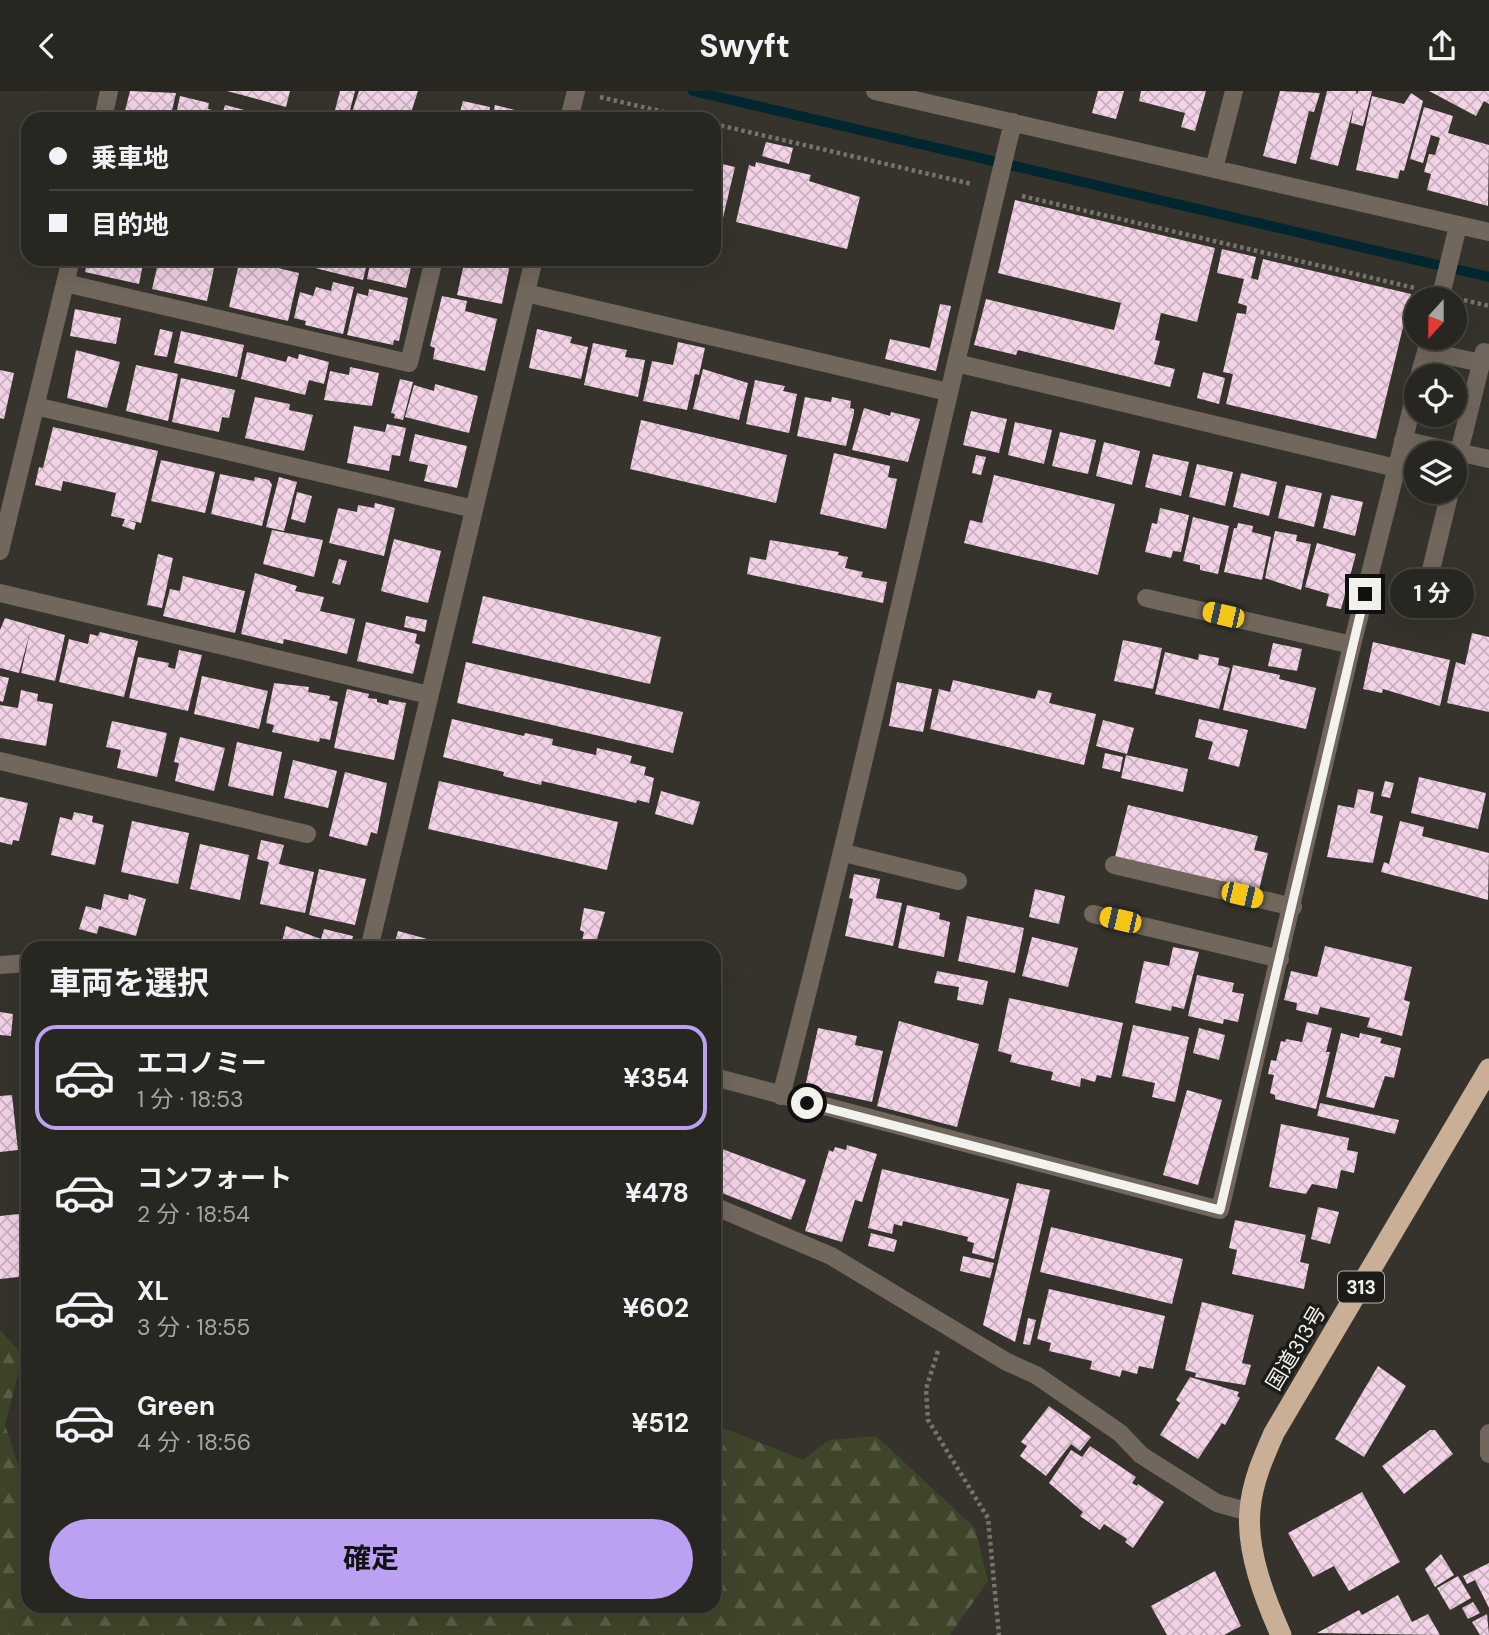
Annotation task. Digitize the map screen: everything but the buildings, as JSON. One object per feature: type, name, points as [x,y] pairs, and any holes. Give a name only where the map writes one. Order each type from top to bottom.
[{"type":"highway","name":"国道313号","points":[[1281,1635],[1268,1606],[1256,1562],[1249,1512],[1258,1469],[1274,1433],[1489,1069]]},
{"type":"street","points":[[104,112],[109,91]]},
{"type":"street","points":[[571,112],[576,91]]},
{"type":"street","points":[[875,91],[1489,232]]},
{"type":"street","points":[[1214,169],[1234,91]]},
{"type":"street","points":[[781,1096],[844,853],[947,392],[1013,122]]},
{"type":"street","points":[[1443,287],[1458,226]]},
{"type":"street","points":[[0,551],[69,266]]},
{"type":"street","points":[[65,283],[409,363],[432,266]]},
{"type":"street","points":[[371,941],[532,266]]},
{"type":"street","points":[[526,293],[947,392]]},
{"type":"street","points":[[1452,350],[1485,358],[1462,441]]},
{"type":"street","points":[[956,363],[1396,468]]},
{"type":"street","points":[[35,406],[474,509]]},
{"type":"street","points":[[721,1079],[1220,1210],[1293,907],[1352,645],[1406,427]]},
{"type":"street","points":[[1403,440],[1408,441]]},
{"type":"street","points":[[1467,454],[1489,459]]},
{"type":"street","points":[[1431,570],[1447,504]]},
{"type":"street","points":[[0,593],[429,695]]},
{"type":"street","points":[[1146,598],[1352,645]]},
{"type":"street","points":[[0,761],[307,834]]},
{"type":"street","points":[[844,853],[958,881]]},
{"type":"street","points":[[1114,865],[1293,907]]},
{"type":"street","points":[[1093,914],[1280,959]]},
{"type":"street","points":[[0,965],[21,964]]},
{"type":"street","points":[[721,1209],[831,1256],[1007,1362],[1036,1375],[1120,1433],[1141,1455],[1217,1503],[1249,1512]]},
{"type":"street","points":[[1489,1433],[1489,1454]]},
{"type":"path","points":[[576,91],[664,112]]},
{"type":"path","points":[[721,125],[999,185],[1416,287]]},
{"type":"path","points":[[1467,300],[1489,306]]},
{"type":"path","points":[[947,1324],[926,1389],[928,1420],[988,1518],[999,1635]]},
{"type":"green space","points":[[0,1330],[21,1353],[21,1363],[5,1425],[21,1469],[21,1613],[721,1613],[721,1427],[803,1460],[829,1440],[876,1436],[975,1528],[988,1581],[950,1635],[0,1635]]},
{"type":"waterway","points":[[693,91],[1489,277]]},
{"type":"route","points":[[807,1103],[1220,1210],[1365,594]]}]
